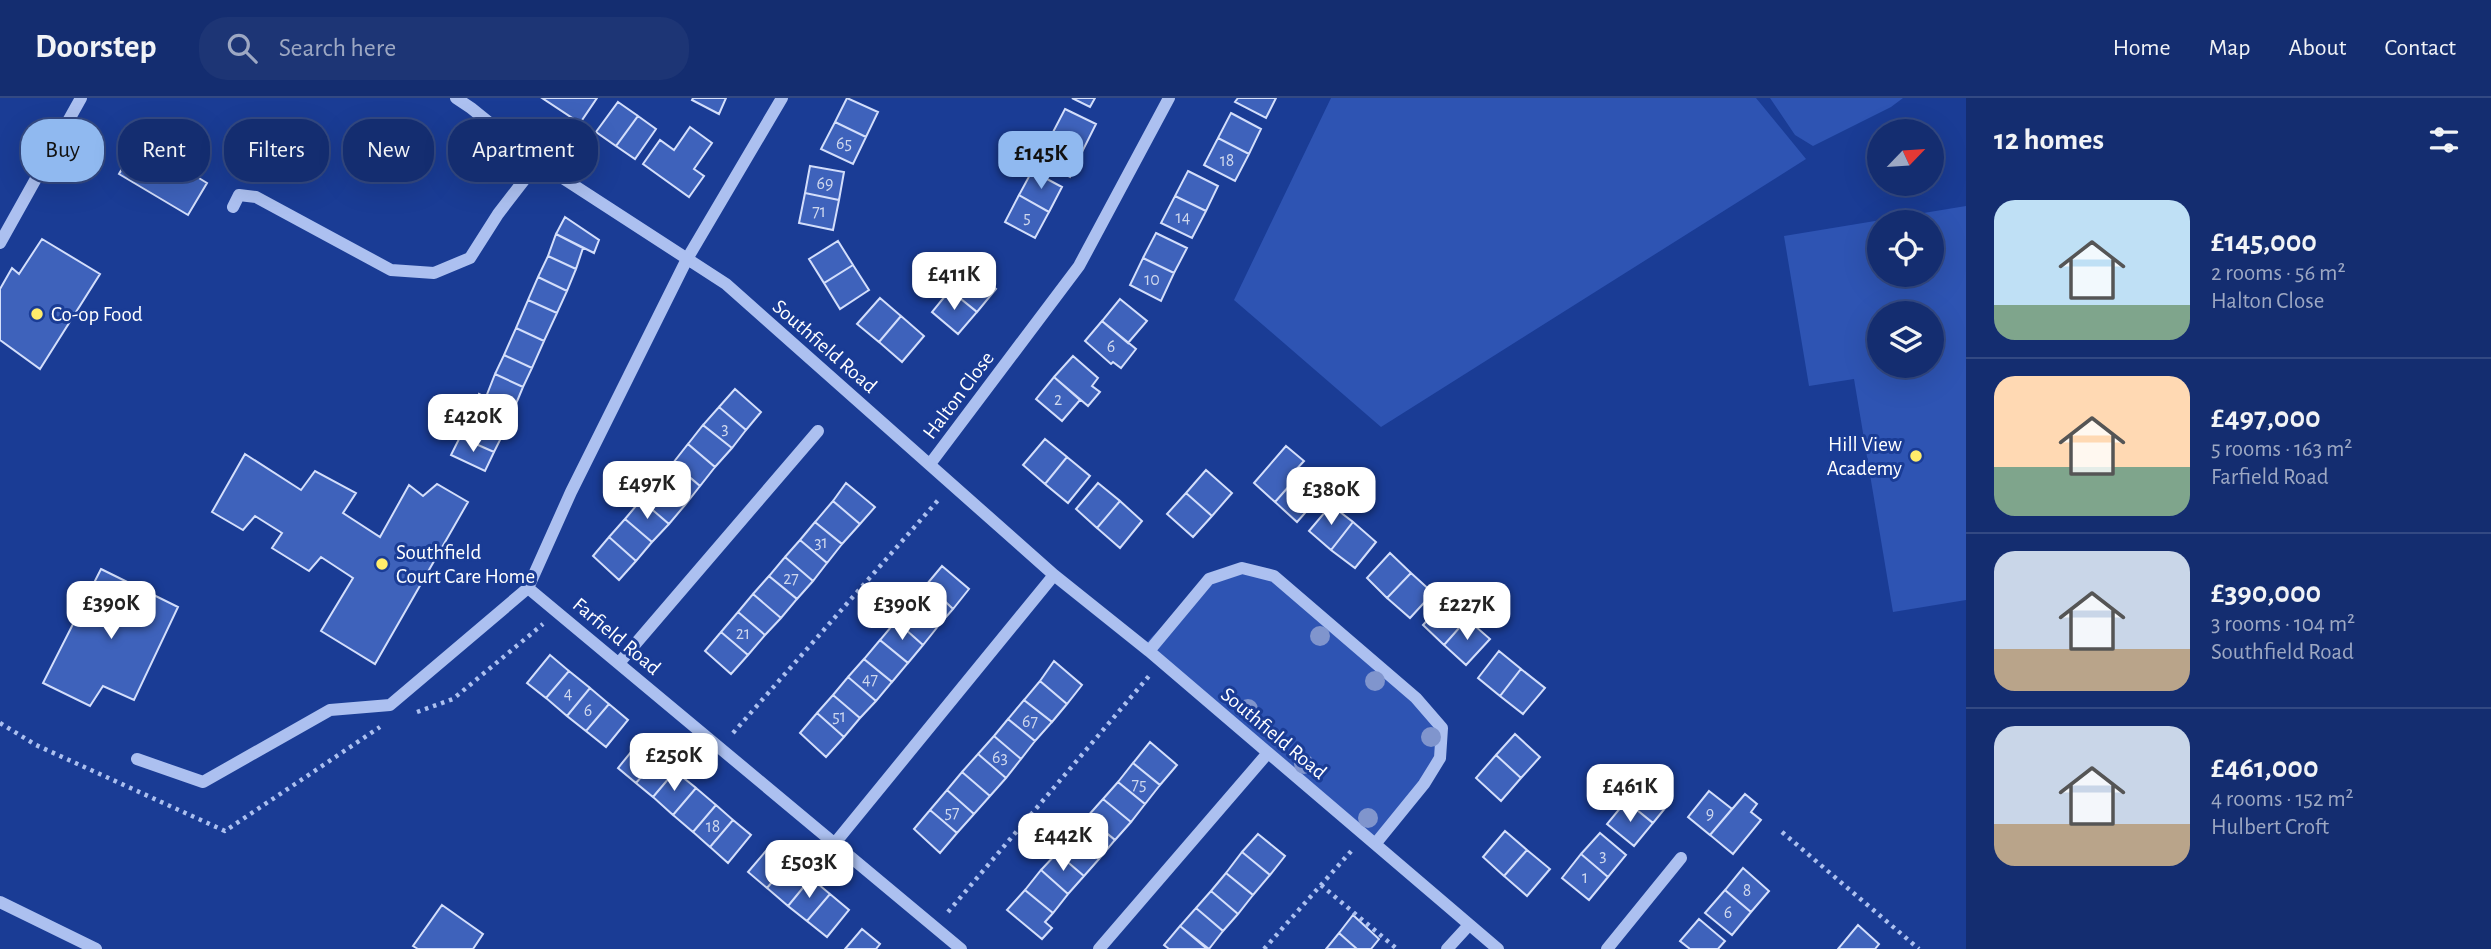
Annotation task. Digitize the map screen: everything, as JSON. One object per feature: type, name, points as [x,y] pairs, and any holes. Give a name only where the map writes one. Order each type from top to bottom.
[{"type":"street","points":[[0,243],[81,98]]},
{"type":"street","name":"Southfield Road","points":[[456,98],[485,119]]},
{"type":"street","points":[[137,759],[203,782],[330,710],[390,705],[528,588],[571,492],[687,259],[782,98]]},
{"type":"street","name":"Halton Close","points":[[930,464],[1079,266],[1170,98]]},
{"type":"street","points":[[233,207],[239,195],[256,197],[390,270],[434,273],[470,258],[523,182]]},
{"type":"street","name":"Southfield Road","points":[[569,182],[726,284],[1054,575],[1149,651],[1498,949]]},
{"type":"street","points":[[619,663],[818,431]]},
{"type":"street","points":[[1149,651],[1209,579],[1242,568],[1274,576],[1416,698],[1442,728],[1440,758],[1424,785],[1370,839]]},
{"type":"street","points":[[835,843],[1054,575]]},
{"type":"street","name":"Farfield Road","points":[[528,588],[961,949]]},
{"type":"street","points":[[1099,949],[1267,754]]},
{"type":"street","points":[[1607,949],[1681,858]]},
{"type":"street","points":[[0,902],[96,949]]},
{"type":"street","points":[[1447,949],[1469,925]]},
{"type":"path","points":[[720,747],[952,484]]},
{"type":"path","points":[[935,927],[1160,662]]},
{"type":"path","points":[[1782,832],[1919,949]]},
{"type":"path","points":[[1264,949],[1321,885],[1370,839]]},
{"type":"path","points":[[1321,885],[1396,949]]},
{"type":"shaded area","points":[[1331,98],[1756,98],[1806,159],[1381,427],[1234,300]]},
{"type":"shaded area","points":[[1770,98],[1903,98],[1891,107],[1813,146],[1795,135]]},
{"type":"shaded area","name":"Hill View Academy","points":[[1966,206],[1966,600],[1893,612],[1854,379],[1809,386],[1784,236],[1867,222],[1867,287],[1944,287],[1944,210],[1942,210]]},
{"type":"shaded area","points":[[1242,568],[1274,576],[1442,728],[1440,758],[1376,843],[1145,644],[1209,579]]},
{"type":"building","points":[[542,98],[597,98],[583,119],[574,119]]},
{"type":"building","points":[[726,98],[719,114],[692,100]]},
{"type":"building","points":[[847,98],[878,112],[866,137],[835,122]]},
{"type":"building","points":[[1072,98],[1095,98],[1090,107]]},
{"type":"building","points":[[1238,98],[1276,98],[1266,118],[1235,102]]},
{"type":"building","points":[[618,102],[638,116],[616,146],[598,133],[598,129]]},
{"type":"building","points":[[1065,109],[1096,124],[1083,150],[1052,134]]},
{"type":"building","points":[[1231,113],[1261,129],[1249,154],[1218,138]]},
{"type":"building","points":[[638,116],[656,129],[635,159],[616,146]]},
{"type":"building","points":[[835,122],[866,137],[853,164],[821,149]]},
{"type":"building","points":[[690,127],[712,143],[694,169],[704,176],[689,197],[643,164],[660,140],[674,150]]},
{"type":"building","points":[[1052,134],[1083,150],[1070,177],[1039,161]]},
{"type":"building","points":[[1218,138],[1249,154],[1235,181],[1204,165]]},
{"type":"building","points":[[810,166],[844,172],[839,200],[805,193]]},
{"type":"building","points":[[1032,171],[1062,187],[1049,212],[1019,195]]},
{"type":"building","points":[[1188,171],[1218,186],[1206,211],[1175,196]]},
{"type":"building","points":[[132,182],[205,182],[188,215]]},
{"type":"building","points":[[805,193],[839,200],[833,230],[799,223]]},
{"type":"building","points":[[1019,195],[1049,212],[1035,238],[1005,222]]},
{"type":"building","points":[[1175,196],[1206,211],[1192,238],[1161,223]]},
{"type":"building","points":[[565,217],[599,240],[594,253],[556,234]]},
{"type":"building","points":[[1156,233],[1187,248],[1174,273],[1143,258]]},
{"type":"building","points":[[556,234],[583,248],[576,269],[548,256]]},
{"type":"building","name":"Co-op Food","points":[[42,239],[100,274],[40,369],[0,340],[0,289],[12,268],[19,274]]},
{"type":"building","points":[[838,241],[853,265],[824,283],[809,259]]},
{"type":"building","points":[[548,256],[576,269],[567,291],[538,277]]},
{"type":"building","points":[[1143,258],[1174,273],[1161,301],[1130,285]]},
{"type":"building","points":[[853,265],[869,290],[840,309],[824,283]]},
{"type":"building","points":[[969,267],[996,289],[977,312],[950,290]]},
{"type":"building","points":[[538,277],[567,291],[557,313],[528,300]]},
{"type":"building","points":[[950,290],[977,312],[958,334],[932,312]]},
{"type":"building","points":[[880,298],[901,316],[879,342],[857,324]]},
{"type":"building","points":[[1120,299],[1147,321],[1128,343],[1102,321]]},
{"type":"building","points":[[528,300],[557,313],[544,341],[516,328]]},
{"type":"building","points":[[901,316],[924,336],[902,362],[879,342]]},
{"type":"building","points":[[1102,321],[1136,349],[1121,368],[1113,362],[1111,364],[1085,341]]},
{"type":"building","points":[[516,328],[544,341],[532,368],[504,355]]},
{"type":"building","points":[[504,355],[532,368],[523,387],[495,374]]},
{"type":"building","points":[[1073,356],[1098,378],[1092,386],[1100,392],[1088,406],[1054,377]]},
{"type":"building","points":[[495,374],[523,387],[513,411],[486,397]]},
{"type":"building","points":[[1054,377],[1080,400],[1062,421],[1036,399]]},
{"type":"building","points":[[735,389],[761,412],[746,430],[719,407]]},
{"type":"building","points":[[479,394],[513,411],[504,432],[470,416]]},
{"type":"building","points":[[719,407],[746,430],[732,448],[703,425]]},
{"type":"building","points":[[470,416],[504,432],[494,452],[460,437]]},
{"type":"building","points":[[703,425],[732,448],[715,467],[688,444]]},
{"type":"building","points":[[460,437],[494,452],[485,471],[451,455]]},
{"type":"building","points":[[1045,439],[1067,457],[1045,484],[1023,465]]},
{"type":"building","points":[[688,444],[715,467],[700,486],[673,463]]},
{"type":"building","points":[[1286,446],[1304,461],[1293,473],[1298,476],[1275,502],[1254,483]]},
{"type":"building","name":"Southfield Court Care Home","points":[[245,454],[301,490],[315,471],[356,493],[343,513],[380,537],[409,485],[423,496],[437,484],[468,502],[375,664],[321,631],[353,578],[321,557],[309,571],[272,548],[282,533],[255,516],[243,530],[212,512]]},
{"type":"building","points":[[1067,457],[1090,476],[1068,503],[1045,484]]},
{"type":"building","points":[[673,463],[700,486],[685,505],[657,481]]},
{"type":"building","points":[[1206,470],[1232,493],[1212,516],[1186,493]]},
{"type":"building","points":[[1298,476],[1320,496],[1297,522],[1275,502]]},
{"type":"building","points":[[657,481],[685,505],[669,524],[641,500]]},
{"type":"building","points":[[846,483],[875,507],[860,524],[833,501]]},
{"type":"building","points":[[1098,483],[1120,501],[1097,528],[1076,509]]},
{"type":"building","points":[[1186,493],[1212,516],[1193,537],[1167,514]]},
{"type":"building","points":[[641,500],[669,524],[652,542],[625,519]]},
{"type":"building","points":[[833,501],[860,524],[842,544],[815,522]]},
{"type":"building","points":[[1120,501],[1142,521],[1120,548],[1097,528]]},
{"type":"building","points":[[1331,505],[1353,522],[1331,550],[1309,531]]},
{"type":"building","points":[[625,519],[652,542],[636,561],[609,537]]},
{"type":"building","points":[[815,522],[842,544],[827,563],[800,540]]},
{"type":"building","points":[[1353,522],[1376,542],[1355,568],[1331,550]]},
{"type":"building","points":[[609,537],[636,561],[619,580],[593,556]]},
{"type":"building","points":[[800,540],[827,563],[813,581],[785,557]]},
{"type":"building","points":[[1390,553],[1411,573],[1387,598],[1367,578]]},
{"type":"building","points":[[785,557],[813,581],[797,599],[769,576]]},
{"type":"building","points":[[942,566],[969,589],[953,609],[927,584]]},
{"type":"building","points":[[101,569],[178,607],[134,700],[103,686],[90,706],[43,683]]},
{"type":"building","points":[[1411,573],[1433,593],[1410,618],[1387,598]]},
{"type":"building","points":[[769,576],[797,599],[781,618],[753,594]]},
{"type":"building","points":[[927,584],[953,609],[939,625],[912,603]]},
{"type":"building","points":[[1453,592],[1471,608],[1464,616],[1467,619],[1444,645],[1423,625]]},
{"type":"building","points":[[753,594],[781,618],[765,635],[738,612]]},
{"type":"building","points":[[912,603],[939,625],[923,645],[896,621]]},
{"type":"building","points":[[738,612],[765,635],[748,655],[721,632]]},
{"type":"building","points":[[1467,619],[1490,639],[1466,665],[1444,645]]},
{"type":"building","points":[[896,621],[923,645],[908,663],[880,640]]},
{"type":"building","points":[[721,632],[748,655],[731,674],[705,651]]},
{"type":"building","points":[[880,640],[908,663],[892,682],[864,659]]},
{"type":"building","points":[[1499,651],[1521,669],[1500,696],[1478,678]]},
{"type":"building","points":[[550,655],[569,671],[546,698],[527,683]]},
{"type":"building","points":[[864,659],[892,682],[876,701],[848,677]]},
{"type":"building","points":[[1054,661],[1082,685],[1067,704],[1040,681]]},
{"type":"building","points":[[1521,669],[1545,688],[1523,714],[1500,696]]},
{"type":"building","points":[[569,671],[590,688],[567,716],[546,698]]},
{"type":"building","points":[[848,677],[876,701],[860,718],[833,695]]},
{"type":"building","points":[[1040,681],[1067,704],[1052,722],[1024,700]]},
{"type":"building","points":[[590,688],[609,704],[586,731],[567,716]]},
{"type":"building","points":[[833,695],[860,718],[844,737],[817,713]]},
{"type":"building","points":[[1024,700],[1052,722],[1035,741],[1008,719]]},
{"type":"building","points":[[609,704],[628,720],[606,747],[586,731]]},
{"type":"building","points":[[817,713],[844,737],[826,757],[800,733]]},
{"type":"building","points":[[1008,719],[1035,741],[1021,759],[994,736]]},
{"type":"building","points":[[1515,734],[1540,757],[1521,778],[1496,755]]},
{"type":"building","points":[[994,736],[1021,759],[1006,778],[978,754]]},
{"type":"building","points":[[640,741],[659,756],[636,783],[618,768]]},
{"type":"building","points":[[1150,742],[1177,765],[1160,785],[1133,763]]},
{"type":"building","points":[[978,754],[1006,778],[990,796],[962,772]]},
{"type":"building","points":[[1496,755],[1521,778],[1501,801],[1476,778]]},
{"type":"building","points":[[659,756],[675,771],[653,797],[636,783]]},
{"type":"building","points":[[1133,763],[1160,785],[1145,804],[1118,782]]},
{"type":"building","points":[[675,771],[696,788],[673,815],[653,797]]},
{"type":"building","points":[[962,772],[990,796],[974,814],[947,790]]},
{"type":"building","points":[[1645,779],[1671,801],[1653,823],[1626,801]]},
{"type":"building","points":[[1118,782],[1145,804],[1131,822],[1103,799]]},
{"type":"building","points":[[696,788],[716,805],[693,832],[673,815]]},
{"type":"building","points":[[947,790],[974,814],[957,833],[930,810]]},
{"type":"building","points":[[1709,791],[1732,809],[1710,835],[1688,817]]},
{"type":"building","points":[[1745,794],[1757,804],[1751,812],[1761,820],[1733,854],[1710,835]]},
{"type":"building","points":[[1103,799],[1131,822],[1115,840],[1087,817]]},
{"type":"building","points":[[1626,801],[1653,823],[1634,846],[1607,824]]},
{"type":"building","points":[[716,805],[733,820],[710,847],[693,832]]},
{"type":"building","points":[[930,810],[957,833],[940,853],[914,829]]},
{"type":"building","points":[[1087,817],[1115,840],[1099,859],[1072,835]]},
{"type":"building","points":[[733,820],[751,835],[728,863],[710,847]]},
{"type":"building","points":[[1505,831],[1527,850],[1504,876],[1483,857]]},
{"type":"building","points":[[1600,833],[1626,855],[1608,877],[1581,854]]},
{"type":"building","points":[[1258,834],[1285,856],[1270,875],[1242,852]]},
{"type":"building","points":[[1072,835],[1099,859],[1084,876],[1057,853]]},
{"type":"building","points":[[771,845],[790,861],[767,888],[748,872]]},
{"type":"building","points":[[1527,850],[1550,869],[1527,896],[1504,876]]},
{"type":"building","points":[[1242,852],[1270,875],[1253,895],[1226,873]]},
{"type":"building","points":[[1057,853],[1084,876],[1068,894],[1041,870]]},
{"type":"building","points":[[1581,854],[1608,877],[1589,900],[1562,878]]},
{"type":"building","points":[[790,861],[811,878],[788,906],[767,888]]},
{"type":"building","points":[[1743,868],[1769,891],[1751,912],[1725,890]]},
{"type":"building","points":[[1041,870],[1068,894],[1053,913],[1025,890]]},
{"type":"building","points":[[1226,873],[1253,895],[1238,914],[1211,891]]},
{"type":"building","points":[[811,878],[830,894],[807,921],[788,906]]},
{"type":"building","points":[[1025,890],[1053,913],[1045,922],[1052,928],[1042,939],[1007,910]]},
{"type":"building","points":[[1725,890],[1751,912],[1732,935],[1705,913]]},
{"type":"building","points":[[1211,891],[1238,914],[1223,931],[1196,908]]},
{"type":"building","points":[[830,894],[849,910],[827,937],[807,921]]},
{"type":"building","points":[[442,905],[483,934],[473,949],[418,949],[413,946]]},
{"type":"building","points":[[1196,908],[1223,931],[1209,949],[1180,926]]},
{"type":"building","points":[[1353,915],[1379,939],[1371,949],[1357,949],[1339,933]]},
{"type":"building","points":[[1699,919],[1725,941],[1718,949],[1690,949],[1680,941]]},
{"type":"building","points":[[1858,925],[1879,944],[1875,949],[1838,949]]},
{"type":"building","points":[[1180,926],[1207,949],[1169,949],[1164,945]]},
{"type":"building","points":[[862,929],[880,944],[876,949],[845,949]]},
{"type":"building","points":[[1339,933],[1357,949],[1326,949]]},
{"type":"place","name":"Co-op Food","points":[[37,314]]},
{"type":"place","name":"Hill View Academy","points":[[1916,456]]},
{"type":"place","name":"Southfield Court Care Home","points":[[382,564]]}]
